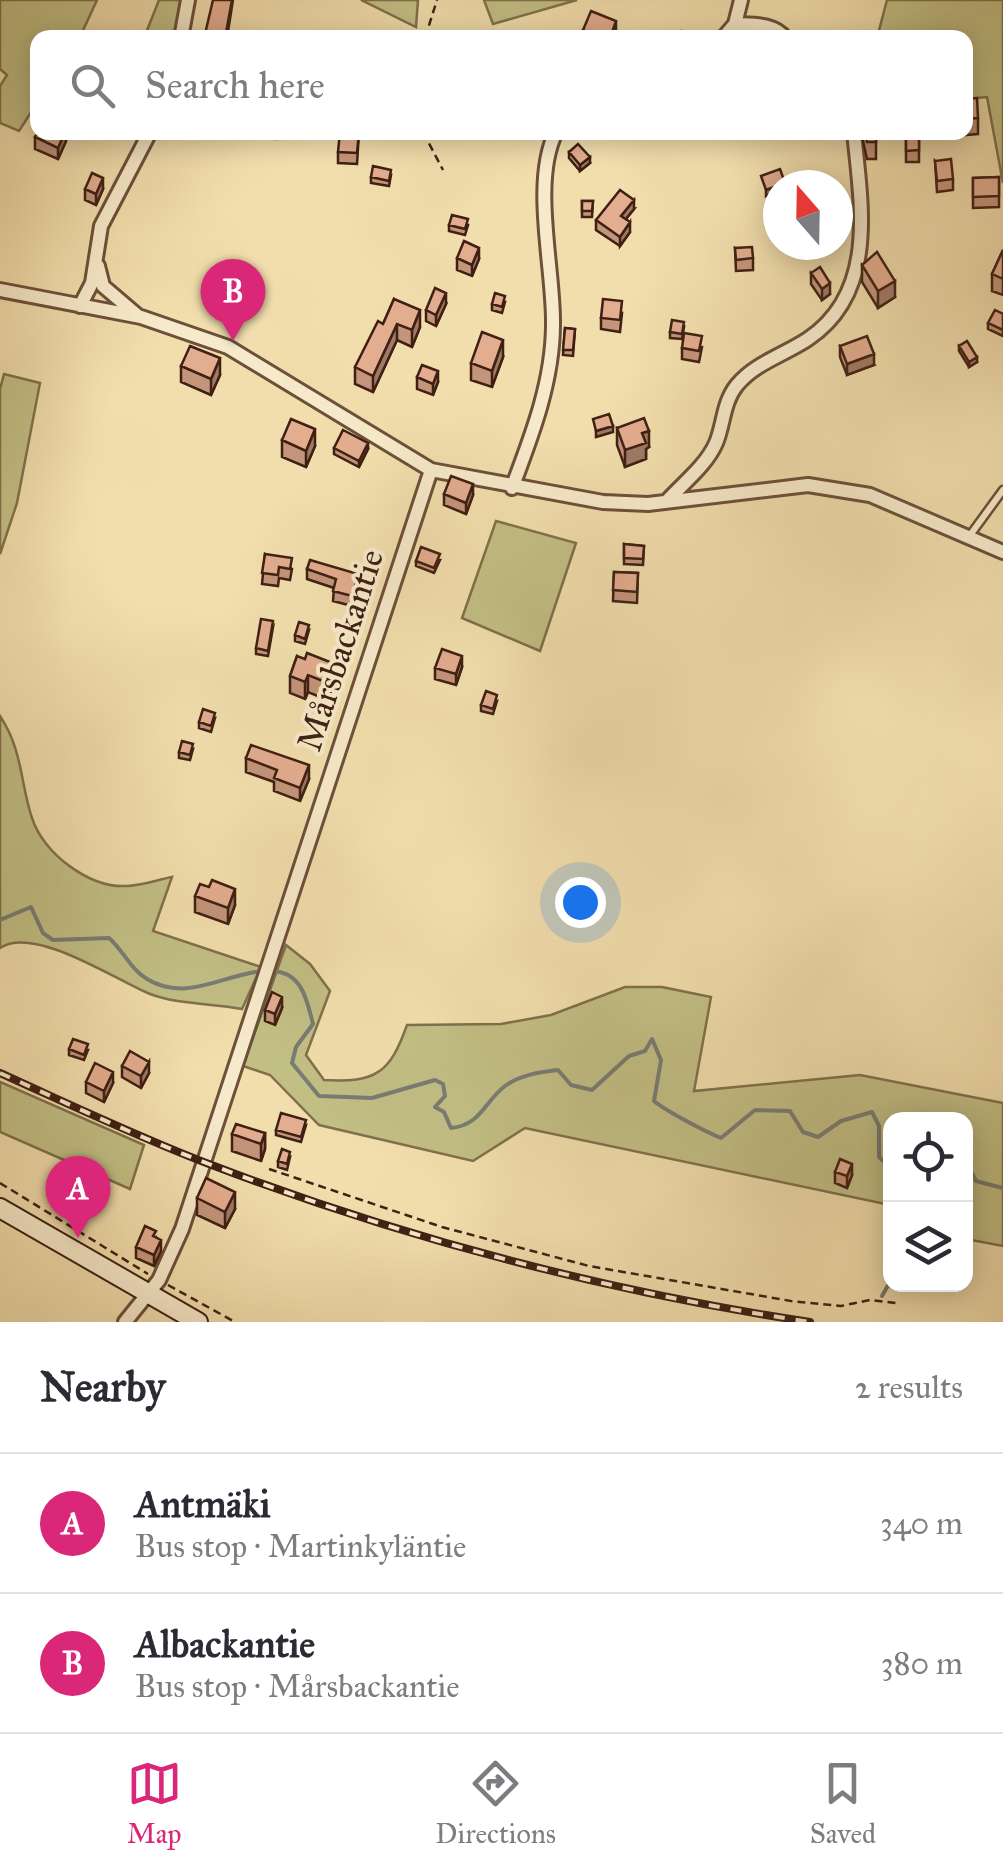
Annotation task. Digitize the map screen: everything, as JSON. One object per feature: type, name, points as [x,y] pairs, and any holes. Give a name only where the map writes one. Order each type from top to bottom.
[{"type":"street","points":[[182,30],[188,0]]},
{"type":"street","points":[[729,30],[741,0]]},
{"type":"street","points":[[734,24],[780,30]]},
{"type":"street","points":[[80,306],[96,259],[101,226],[146,140]]},
{"type":"street","points":[[512,488],[547,384],[554,325],[546,176],[554,140]]},
{"type":"street","points":[[666,502],[710,454],[736,386],[761,364],[810,338],[845,299],[856,276],[862,236],[855,140]]},
{"type":"street","points":[[96,259],[104,286],[141,317]]},
{"type":"street","points":[[0,290],[141,317],[228,347],[431,470],[603,502],[666,502],[808,485],[870,495],[1003,552]]},
{"type":"street","name":"Mårsbackantie","points":[[125,1322],[153,1287],[182,1229],[431,470]]},
{"type":"street","points":[[0,1208],[153,1287],[198,1322]]},
{"type":"lane","points":[[968,539],[1003,490]]},
{"type":"path","points":[[428,30],[437,0]]},
{"type":"path","points":[[428,140],[443,170]]},
{"type":"path","points":[[269,1169],[442,1226],[589,1266],[792,1301],[841,1306],[870,1300],[896,1303]]},
{"type":"path","points":[[0,1183],[153,1287],[235,1322]]},
{"type":"shaded area","points":[[0,0],[97,0],[83,30],[30,30],[30,114],[19,131],[0,123],[0,86],[7,75],[0,69]]},
{"type":"shaded area","points":[[159,0],[182,0],[177,30],[147,30]]},
{"type":"shaded area","points":[[361,0],[418,0],[416,27]]},
{"type":"shaded area","points":[[484,0],[577,0],[493,24]]},
{"type":"shaded area","points":[[887,0],[1003,0],[1003,183],[987,97],[973,98],[973,30],[879,30]]},
{"type":"shaded area","points":[[4,374],[40,383],[17,503],[0,554],[0,389]]},
{"type":"shaded area","points":[[496,521],[576,543],[540,651],[462,618]]},
{"type":"shaded area","points":[[0,716],[17,754],[32,818],[46,844],[83,875],[112,885],[137,885],[172,877],[153,931],[261,967],[242,1009],[161,998],[54,949],[15,943],[0,948]]},
{"type":"shaded area","points":[[286,945],[310,964],[330,991],[306,1055],[324,1080],[357,1079],[379,1072],[394,1054],[407,1025],[501,1024],[551,1015],[625,987],[662,987],[711,997],[694,1091],[860,1075],[1003,1103],[1003,1246],[973,1240],[973,1112],[883,1112],[883,1204],[525,1128],[473,1161],[319,1125],[270,1075],[243,1066]]},
{"type":"shaded area","points":[[0,1082],[144,1145],[130,1189],[0,1132]]},
{"type":"building","points":[[213,0],[232,0],[226,30],[206,30]]},
{"type":"building","points":[[591,11],[616,21],[613,30],[583,30]]},
{"type":"building","points":[[973,98],[977,98],[978,118],[973,118]]},
{"type":"building","points":[[41,140],[62,140],[58,148]]},
{"type":"building","points":[[339,140],[358,140],[357,153],[338,152]]},
{"type":"building","points":[[906,140],[919,140],[919,150],[906,151]]},
{"type":"building","points":[[578,144],[590,157],[580,165],[569,152]]},
{"type":"building","points":[[951,159],[953,179],[937,181],[935,161]]},
{"type":"building","points":[[373,166],[391,170],[389,181],[371,177]]},
{"type":"building","points":[[92,173],[103,178],[96,194],[85,189]]},
{"type":"building","points":[[999,177],[999,196],[973,197],[973,178]]},
{"type":"building","points":[[620,190],[634,200],[621,216],[630,222],[620,237],[596,220]]},
{"type":"building","points":[[582,201],[593,201],[592,211],[582,211]]},
{"type":"building","points":[[452,215],[468,219],[465,229],[449,225]]},
{"type":"building","points":[[464,241],[479,248],[472,265],[457,258]]},
{"type":"building","points":[[752,247],[753,258],[736,260],[735,248]]},
{"type":"building","points":[[1003,250],[1003,279],[992,274]]},
{"type":"building","points":[[877,252],[895,281],[878,291],[862,265]]},
{"type":"building","points":[[820,267],[830,283],[822,289],[811,273]]},
{"type":"building","points":[[435,288],[446,293],[436,315],[426,310]]},
{"type":"building","points":[[495,293],[505,296],[502,307],[492,304]]},
{"type":"building","points":[[394,299],[420,310],[412,330],[397,324],[373,376],[355,367]]},
{"type":"building","points":[[603,299],[622,301],[620,320],[601,318]]},
{"type":"building","points":[[995,310],[1003,314],[1003,330],[988,323]]},
{"type":"building","points":[[672,320],[684,322],[682,334],[670,332]]},
{"type":"building","points":[[565,328],[575,329],[573,350],[563,350]]},
{"type":"building","points":[[482,332],[503,340],[492,371],[471,363]]},
{"type":"building","points":[[684,333],[702,336],[699,351],[682,348]]},
{"type":"building","points":[[867,336],[874,354],[847,364],[840,346]]},
{"type":"building","points":[[967,341],[977,357],[969,362],[959,346]]},
{"type":"building","points":[[190,346],[220,358],[211,379],[181,366]]},
{"type":"building","points":[[422,365],[438,371],[433,384],[417,377]]},
{"type":"building","points":[[609,414],[613,426],[596,431],[593,419]]},
{"type":"building","points":[[644,418],[649,431],[642,433],[646,443],[625,450],[617,428]]},
{"type":"building","points":[[291,419],[315,429],[306,451],[282,440]]},
{"type":"building","points":[[343,430],[368,443],[359,461],[334,448]]},
{"type":"building","points":[[451,476],[473,484],[466,503],[444,494]]},
{"type":"building","points":[[624,544],[644,546],[643,559],[624,558]]},
{"type":"building","points":[[421,547],[440,554],[434,568],[416,561]]},
{"type":"building","points":[[265,554],[292,558],[290,569],[279,567],[278,575],[262,573]]},
{"type":"building","points":[[310,560],[358,574],[352,596],[333,591],[336,579],[307,569]]},
{"type":"building","points":[[614,572],[638,573],[637,592],[613,590]]},
{"type":"building","points":[[261,619],[273,621],[268,651],[256,648]]},
{"type":"building","points":[[299,622],[309,625],[305,639],[295,635]]},
{"type":"building","points":[[442,649],[462,656],[456,674],[435,668]]},
{"type":"building","points":[[307,653],[335,664],[328,683],[308,675],[305,682],[290,676],[297,656],[305,659]]},
{"type":"building","points":[[486,691],[497,695],[493,709],[481,705]]},
{"type":"building","points":[[203,709],[215,713],[211,726],[199,722]]},
{"type":"building","points":[[182,741],[193,744],[190,755],[179,752]]},
{"type":"building","points":[[251,745],[309,765],[300,788],[274,778],[277,770],[246,758]]},
{"type":"building","points":[[212,880],[235,889],[228,908],[195,896],[200,884],[209,887]]},
{"type":"building","points":[[272,992],[282,997],[275,1014],[265,1010]]},
{"type":"building","points":[[73,1039],[88,1044],[84,1055],[69,1049]]},
{"type":"building","points":[[130,1051],[149,1062],[141,1076],[122,1066]]},
{"type":"building","points":[[95,1063],[113,1072],[104,1091],[86,1082]]},
{"type":"building","points":[[281,1113],[306,1120],[301,1137],[276,1130]]},
{"type":"building","points":[[236,1124],[265,1133],[261,1144],[232,1134]]},
{"type":"building","points":[[282,1149],[290,1152],[287,1164],[278,1161]]},
{"type":"building","points":[[840,1159],[852,1164],[847,1176],[835,1172]]},
{"type":"building","points":[[206,1178],[235,1192],[225,1212],[197,1198]]},
{"type":"building","points":[[145,1226],[156,1231],[153,1236],[161,1240],[154,1255],[136,1247]]},
{"type":"waterway","points":[[0,920],[31,907],[43,933],[53,940],[109,938],[141,975],[162,986],[191,988],[263,971]]},
{"type":"waterway","points":[[272,971],[290,976],[302,989],[313,1024],[296,1047],[292,1063],[319,1096],[372,1098],[435,1080],[443,1084],[445,1096],[435,1107],[444,1112],[451,1128],[476,1118],[505,1086],[530,1075],[558,1070],[571,1085],[592,1090],[629,1056],[645,1051],[652,1039],[661,1060],[654,1101],[686,1121],[721,1138],[755,1110],[790,1111],[803,1132],[818,1137],[841,1121],[872,1112],[879,1126],[879,1157],[883,1161]]},
{"type":"waterway","points":[[973,1175],[976,1181],[1003,1188]]},
{"type":"waterway","points":[[882,1296],[884,1292]]},
{"type":"railway","points":[[0,1073],[182,1154],[356,1216],[580,1278],[810,1322]]},
{"type":"place","name":"Albackantie","points":[[233,341]]},
{"type":"place","name":"Antmäki","points":[[78,1238]]}]
